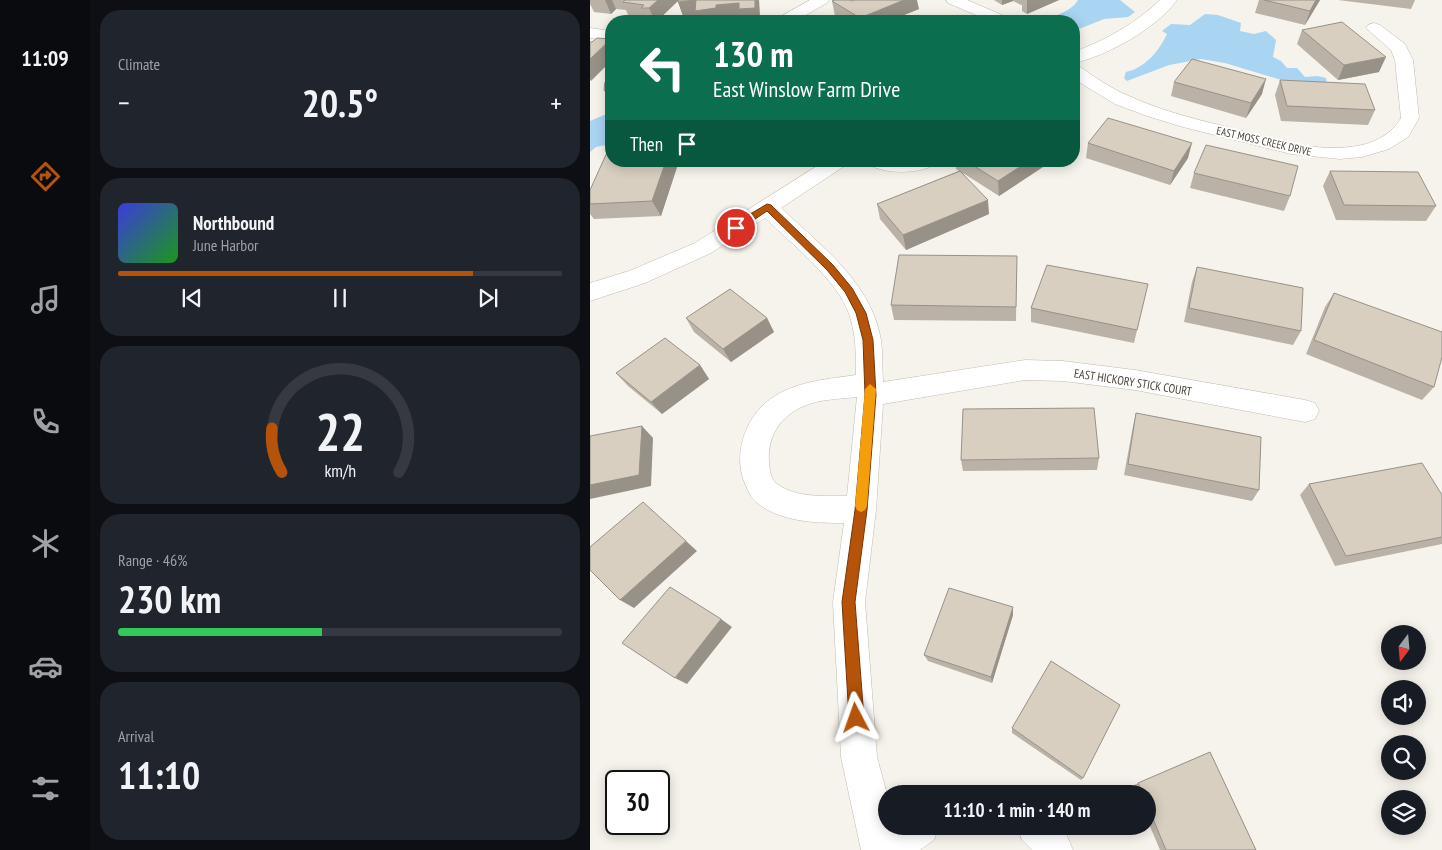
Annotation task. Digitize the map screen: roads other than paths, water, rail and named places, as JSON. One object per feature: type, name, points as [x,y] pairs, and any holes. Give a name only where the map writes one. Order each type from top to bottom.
[{"type":"street","points":[[795,15],[821,0]]},
{"type":"street","points":[[954,0],[989,15]]},
{"type":"street","points":[[1080,56],[1099,49],[1143,25],[1169,0]]},
{"type":"street","name":"EAST MOSS CREEK DRIVE","points":[[1080,75],[1113,96],[1172,119],[1296,150],[1319,153],[1363,150],[1391,140],[1399,134],[1410,118],[1404,60],[1399,48],[1374,28]]},
{"type":"street","points":[[590,33],[605,35]]},
{"type":"street","points":[[590,292],[637,277],[704,248],[830,167]]},
{"type":"street","points":[[767,207],[830,268],[848,290],[861,313],[868,340],[870,390],[861,510],[849,602],[859,757],[881,850]]},
{"type":"street","name":"EAST HICKORY STICK COURT","points":[[861,510],[810,507],[784,502],[766,493],[756,477],[753,456],[757,434],[768,418],[782,406],[796,398],[1025,370],[1064,371],[1135,380],[1305,411]]},
{"type":"street","points":[[887,850],[908,835]]},
{"type":"street","points":[[1044,835],[1049,840],[1053,850]]},
{"type":"water","points":[[1078,0],[1120,0],[1135,12],[1128,17],[1104,19],[1080,29],[1080,15],[1059,15]]},
{"type":"water","points":[[1205,14],[1218,15],[1241,23],[1240,31],[1254,34],[1266,31],[1276,40],[1273,57],[1281,61],[1287,68],[1297,68],[1305,77],[1318,76],[1326,78],[1327,84],[1298,85],[1225,63],[1201,59],[1169,65],[1127,81],[1124,78],[1126,72],[1145,63],[1156,52],[1167,34],[1162,31],[1171,24],[1190,25]]},
{"type":"water","points":[[605,115],[605,145],[596,147],[590,152],[590,121]]}]
